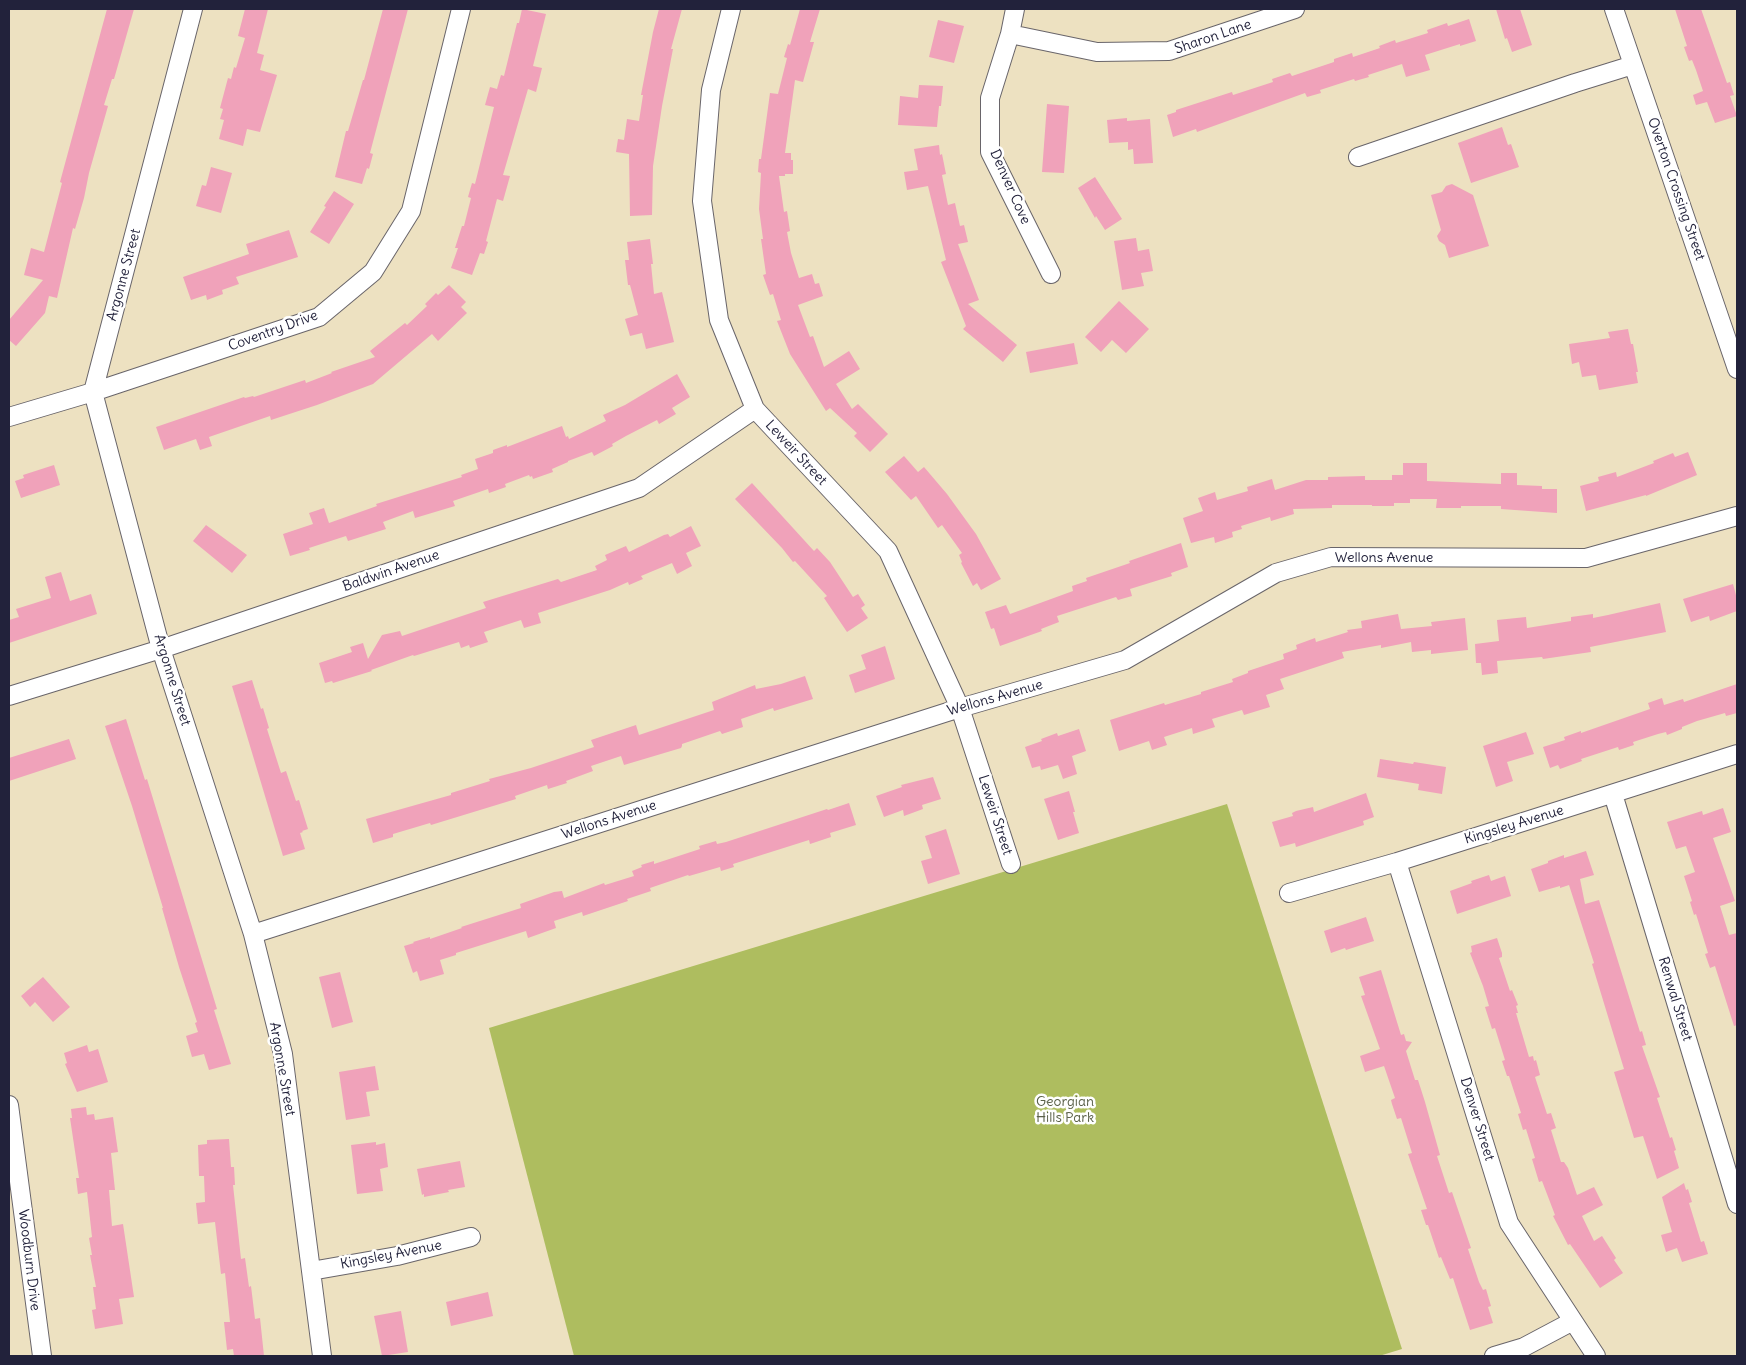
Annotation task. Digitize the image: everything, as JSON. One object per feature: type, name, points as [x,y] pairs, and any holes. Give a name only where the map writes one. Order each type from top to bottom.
[{"type":"street","name":"Argonne Street","points":[[192,9],[93,392],[161,649],[253,934],[283,1054],[322,1356]]},
{"type":"street","name":"Coventry Drive","points":[[9,417],[93,392],[319,317],[373,272],[411,211],[461,9]]},
{"type":"street","name":"Leweir Street","points":[[731,9],[711,90],[702,201],[719,320],[755,409],[888,551],[960,708],[1011,864]]},
{"type":"street","name":"Denver Cove","points":[[1015,9],[1010,34],[990,98],[990,152],[1051,274]]},
{"type":"street","name":"Sharon Lane","points":[[1010,34],[1097,52],[1169,52],[1295,9]]},
{"type":"street","name":"Overton Crossing Street","points":[[1614,9],[1737,369]]},
{"type":"street","points":[[1358,157],[1633,65]]},
{"type":"street","name":"Baldwin Avenue","points":[[9,696],[161,649],[638,488],[755,409]]},
{"type":"street","name":"Wellons Avenue","points":[[253,934],[960,708],[1125,660],[1276,573],[1331,557],[1586,558],[1737,516]]},
{"type":"street","name":"Kingsley Avenue","points":[[1290,893],[1397,862],[1737,754]]},
{"type":"street","name":"Renwal Street","points":[[1613,794],[1737,1204]]},
{"type":"street","name":"Denver Street","points":[[1397,862],[1509,1223],[1596,1356]]},
{"type":"street","name":"Woodburn Drive","points":[[9,1105],[42,1356]]},
{"type":"street","name":"Kingsley Avenue","points":[[311,1271],[412,1252],[472,1237]]},
{"type":"street","points":[[1494,1356],[1524,1347],[1573,1321]]},
{"type":"green space","name":"Georgian Hills Park","points":[[1227,804],[1402,1349],[1379,1356],[574,1356],[489,1028]]},
{"type":"building","points":[[107,9],[134,9],[114,79],[112,79],[104,105],[108,106],[84,198],[75,229],[73,228],[57,298],[49,296],[45,313],[16,346],[9,340],[9,320],[43,280],[24,275],[31,248],[44,252],[62,183],[60,182]]},
{"type":"building","points":[[245,9],[268,9],[257,53],[264,55],[260,70],[277,75],[260,132],[247,129],[243,146],[219,139],[224,120],[220,119],[223,109],[220,108],[228,78],[231,79],[234,67],[236,68],[245,38],[238,36]]},
{"type":"building","points":[[383,9],[408,9],[370,153],[373,154],[362,184],[335,177],[346,131],[348,131],[364,80]]},
{"type":"building","points":[[522,9],[546,14],[533,66],[542,68],[536,92],[528,89],[503,175],[510,176],[503,201],[497,199],[486,241],[488,242],[484,254],[480,253],[472,275],[451,268],[458,248],[455,248],[462,226],[464,226],[471,198],[468,197],[472,183],[475,184],[494,107],[485,105],[490,87],[497,89],[501,75],[504,76]]},
{"type":"building","points":[[659,9],[682,9],[671,49],[673,49],[653,166],[652,215],[630,216],[629,154],[616,152],[618,139],[624,140],[627,119],[639,121],[643,95],[641,95]]},
{"type":"building","points":[[800,9],[820,9],[810,42],[814,42],[803,82],[795,80],[785,153],[791,153],[793,174],[779,176],[784,212],[787,211],[790,231],[787,232],[791,253],[799,278],[812,274],[815,284],[819,283],[823,296],[798,305],[810,337],[813,336],[824,367],[849,351],[860,369],[836,384],[852,409],[858,404],[888,434],[870,452],[854,436],[857,433],[830,408],[826,411],[790,354],[777,321],[781,320],[773,294],[770,295],[763,275],[766,274],[759,209],[761,173],[758,172],[759,159],[761,159],[770,93],[778,94],[787,58],[784,57],[788,44],[790,45]]},
{"type":"building","points":[[1496,9],[1520,9],[1532,45],[1512,52],[1507,38],[1505,39]]},
{"type":"building","points":[[1675,9],[1701,9],[1727,83],[1730,82],[1734,95],[1730,96],[1737,116],[1715,123],[1707,102],[1696,105],[1693,95],[1703,91],[1692,60],[1689,61],[1684,47],[1687,46]]},
{"type":"building","points":[[1469,19],[1476,41],[1425,55],[1430,70],[1406,77],[1402,64],[1368,75],[1369,77],[1355,81],[1354,79],[1320,90],[1321,93],[1307,97],[1305,93],[1197,132],[1196,129],[1173,137],[1167,115],[1176,112],[1176,110],[1232,92],[1233,95],[1273,82],[1272,79],[1290,73],[1292,76],[1334,62],[1334,59],[1352,53],[1353,57],[1380,48],[1379,46],[1395,40],[1396,43],[1428,33],[1427,30],[1447,23],[1448,26]]},
{"type":"building","points":[[938,20],[964,26],[954,63],[929,57]]},
{"type":"building","points":[[919,85],[943,86],[937,127],[898,125],[900,96],[918,98]]},
{"type":"building","points":[[1047,104],[1069,106],[1064,173],[1042,172]]},
{"type":"building","points":[[1127,118],[1127,121],[1150,119],[1153,163],[1134,164],[1133,149],[1128,150],[1128,142],[1109,143],[1107,120]]},
{"type":"building","points":[[1502,127],[1508,145],[1511,144],[1519,167],[1471,183],[1458,143]]},
{"type":"building","points":[[939,145],[946,174],[942,175],[948,205],[955,203],[960,226],[964,225],[968,242],[958,244],[979,300],[968,304],[1017,345],[1003,362],[963,329],[966,326],[941,262],[946,260],[928,186],[907,190],[904,172],[918,170],[914,149]]},
{"type":"building","points":[[211,167],[232,173],[221,213],[196,206],[202,185],[206,186]]},
{"type":"building","points":[[1095,177],[1122,219],[1105,230],[1096,216],[1095,218],[1078,188]]},
{"type":"building","points":[[1452,184],[1473,195],[1489,246],[1449,258],[1445,245],[1439,241],[1437,236],[1441,230],[1431,195],[1442,192],[1446,186]]},
{"type":"building","points":[[334,191],[354,204],[329,244],[310,232]]},
{"type":"building","points":[[289,230],[298,257],[236,277],[239,284],[222,290],[223,294],[207,300],[206,295],[191,300],[183,277],[249,254],[246,244]]},
{"type":"building","points":[[1136,238],[1138,251],[1149,249],[1153,271],[1141,273],[1144,286],[1122,290],[1114,241]]},
{"type":"building","points":[[650,239],[654,294],[662,292],[674,342],[646,349],[642,333],[630,336],[625,319],[638,315],[630,285],[628,285],[625,260],[629,260],[627,242]]},
{"type":"building","points":[[449,285],[466,302],[461,307],[467,313],[438,341],[432,334],[373,384],[271,420],[270,416],[209,437],[212,446],[200,450],[196,439],[164,450],[156,427],[244,397],[254,397],[305,380],[306,383],[375,357],[370,351],[405,323],[407,325],[427,306],[425,304],[436,293],[438,295]]},
{"type":"building","points":[[1119,301],[1149,329],[1126,353],[1112,340],[1101,352],[1085,337]]},
{"type":"building","points":[[1628,329],[1631,344],[1633,344],[1638,383],[1599,390],[1596,375],[1582,377],[1579,362],[1572,364],[1569,344],[1610,338],[1608,332]]},
{"type":"building","points":[[1074,343],[1078,364],[1030,373],[1026,352]]},
{"type":"building","points":[[677,374],[690,397],[672,408],[676,414],[659,424],[657,420],[594,456],[592,452],[552,469],[553,472],[533,479],[529,475],[505,484],[506,487],[489,493],[488,489],[453,501],[455,506],[415,518],[413,511],[383,522],[386,529],[348,541],[346,536],[290,556],[283,534],[313,524],[309,513],[324,508],[329,523],[377,506],[376,504],[462,477],[461,475],[478,469],[475,459],[493,453],[493,450],[507,445],[507,447],[562,426],[566,437],[568,436],[569,439],[606,421],[603,415],[625,405]]},
{"type":"building","points":[[1688,452],[1697,475],[1646,496],[1586,511],[1580,486],[1599,481],[1598,477],[1616,472],[1617,477],[1654,463],[1653,461],[1673,453],[1675,457]]},
{"type":"building","points":[[904,456],[918,472],[924,467],[947,494],[976,534],[1001,579],[981,590],[977,583],[973,586],[961,563],[959,555],[962,553],[942,525],[938,528],[916,496],[911,500],[885,472]]},
{"type":"building","points":[[1403,463],[1427,463],[1427,481],[1501,484],[1501,473],[1517,473],[1517,485],[1557,489],[1557,513],[1501,509],[1501,506],[1436,508],[1437,499],[1410,499],[1410,503],[1394,503],[1394,506],[1332,505],[1332,508],[1293,509],[1294,514],[1271,521],[1270,517],[1241,526],[1242,529],[1232,532],[1233,537],[1215,543],[1214,537],[1191,543],[1183,518],[1203,511],[1198,498],[1215,492],[1217,500],[1248,491],[1247,487],[1272,479],[1275,490],[1306,480],[1328,480],[1328,477],[1365,476],[1365,480],[1392,480],[1392,475],[1403,475]]},
{"type":"building","points":[[54,465],[60,485],[21,498],[15,481],[24,478],[23,475]]},
{"type":"building","points":[[752,483],[814,551],[817,548],[830,562],[853,597],[858,594],[865,605],[861,608],[868,618],[847,632],[824,598],[827,596],[735,499]]},
{"type":"building","points":[[206,525],[247,555],[232,573],[193,541]]},
{"type":"building","points":[[691,526],[701,546],[686,553],[692,566],[677,574],[672,563],[641,576],[643,579],[629,585],[628,582],[610,590],[538,613],[541,623],[524,628],[521,620],[484,632],[488,642],[470,648],[469,645],[461,648],[459,642],[413,655],[372,671],[333,683],[332,681],[325,683],[319,663],[352,652],[350,647],[363,643],[368,659],[382,635],[400,631],[402,636],[486,608],[483,602],[558,579],[561,582],[597,570],[595,566],[607,560],[605,555],[626,546],[629,552],[664,535],[668,534],[670,537]]},
{"type":"building","points":[[1181,543],[1188,567],[1171,573],[1172,576],[1130,589],[1132,596],[1118,600],[1116,597],[1057,616],[1059,622],[1041,629],[1042,631],[1000,646],[994,628],[991,629],[985,612],[1006,605],[1010,614],[1073,591],[1072,586],[1087,581],[1086,578]]},
{"type":"building","points":[[61,572],[70,601],[91,594],[97,614],[9,643],[9,620],[19,617],[16,609],[51,598],[45,577]]},
{"type":"building","points":[[1733,584],[1737,599],[1737,611],[1710,621],[1709,616],[1691,622],[1683,599]]},
{"type":"building","points":[[1660,603],[1666,632],[1590,647],[1591,652],[1543,659],[1542,657],[1497,661],[1498,673],[1482,675],[1481,663],[1476,663],[1475,644],[1499,641],[1497,620],[1526,617],[1527,628],[1571,621],[1571,617],[1593,614],[1593,618]]},
{"type":"building","points":[[1398,614],[1401,629],[1432,626],[1431,622],[1465,618],[1468,650],[1431,654],[1431,650],[1412,652],[1411,642],[1381,648],[1381,645],[1342,652],[1344,658],[1280,679],[1284,689],[1266,695],[1270,707],[1244,715],[1242,710],[1212,719],[1215,727],[1193,734],[1192,728],[1164,737],[1167,745],[1152,750],[1149,741],[1119,751],[1110,720],[1164,703],[1165,705],[1201,694],[1201,692],[1233,682],[1232,679],[1248,673],[1248,671],[1284,659],[1283,654],[1297,649],[1296,645],[1315,638],[1316,642],[1348,632],[1347,630],[1362,628],[1361,621]]},
{"type":"building","points":[[885,646],[895,679],[855,693],[849,675],[866,669],[861,655]]},
{"type":"building","points":[[805,676],[813,699],[774,711],[773,708],[741,719],[743,727],[722,734],[720,731],[682,744],[681,748],[624,765],[621,756],[591,766],[593,771],[566,781],[567,783],[548,789],[547,785],[515,796],[516,799],[431,825],[430,823],[393,834],[393,837],[373,843],[366,819],[451,795],[451,793],[490,781],[489,779],[531,768],[594,747],[591,740],[636,725],[639,735],[714,710],[712,702],[755,685],[756,689],[781,684]]},
{"type":"building","points":[[252,680],[261,709],[263,708],[269,728],[267,729],[281,773],[286,771],[296,801],[299,800],[308,829],[300,833],[305,849],[283,856],[232,686]]},
{"type":"building","points":[[1737,684],[1737,713],[1726,716],[1725,713],[1697,721],[1667,735],[1666,732],[1658,734],[1633,742],[1634,745],[1619,750],[1618,747],[1581,759],[1582,761],[1560,769],[1558,765],[1550,768],[1543,747],[1565,740],[1564,737],[1650,709],[1648,703],[1662,698],[1664,705],[1683,699],[1684,702]]},
{"type":"building","points":[[126,719],[145,780],[147,779],[217,1009],[214,1010],[231,1064],[209,1070],[204,1054],[192,1057],[186,1036],[198,1032],[195,1023],[197,1022],[132,806],[105,726]]},
{"type":"building","points":[[1079,729],[1086,751],[1072,756],[1077,774],[1063,779],[1058,765],[1041,770],[1040,766],[1032,768],[1025,747],[1057,733],[1058,736]]},
{"type":"building","points":[[1526,732],[1534,754],[1507,762],[1513,781],[1496,787],[1483,746]]},
{"type":"building","points":[[69,739],[76,759],[9,781],[9,758]]},
{"type":"building","points":[[1380,759],[1446,767],[1442,794],[1418,790],[1419,784],[1377,777]]},
{"type":"building","points":[[933,777],[941,799],[922,805],[923,809],[904,816],[903,810],[884,817],[876,796],[902,787],[901,785]]},
{"type":"building","points":[[1069,791],[1079,833],[1058,840],[1044,799]]},
{"type":"building","points":[[1366,793],[1374,817],[1363,821],[1364,825],[1296,847],[1295,843],[1280,847],[1272,822],[1293,816],[1292,813],[1296,811],[1313,807],[1314,812]]},
{"type":"building","points":[[849,803],[856,825],[830,833],[831,837],[810,844],[809,840],[733,864],[734,867],[721,871],[720,867],[688,875],[650,888],[651,891],[627,899],[628,901],[583,916],[582,912],[554,921],[556,928],[528,938],[526,931],[456,953],[456,955],[440,960],[444,974],[420,981],[417,971],[413,973],[404,946],[413,942],[430,937],[430,939],[521,908],[520,904],[554,892],[562,891],[564,898],[604,883],[605,885],[634,876],[632,871],[642,867],[641,865],[654,861],[654,864],[700,849],[699,846],[716,841],[717,844],[726,842]]},
{"type":"building","points":[[1723,808],[1731,832],[1713,838],[1735,901],[1720,906],[1729,935],[1737,933],[1737,1025],[1734,1026],[1715,966],[1710,968],[1705,954],[1708,953],[1696,914],[1694,915],[1690,902],[1692,901],[1684,876],[1695,872],[1686,846],[1676,849],[1667,822],[1702,811],[1703,815]]},
{"type":"building","points":[[946,829],[960,874],[928,884],[921,861],[932,858],[925,836]]},
{"type":"building","points":[[1586,851],[1594,875],[1580,879],[1585,904],[1599,900],[1640,1032],[1642,1031],[1646,1045],[1642,1046],[1660,1097],[1657,1098],[1670,1138],[1672,1137],[1676,1150],[1674,1151],[1679,1168],[1657,1179],[1643,1136],[1634,1138],[1614,1072],[1624,1069],[1592,964],[1594,963],[1569,885],[1539,892],[1531,869],[1564,855],[1564,858]]},
{"type":"building","points":[[1489,875],[1491,881],[1505,876],[1511,896],[1457,914],[1450,891]]},
{"type":"building","points":[[1366,917],[1374,941],[1331,953],[1324,931]]},
{"type":"building","points":[[1497,938],[1502,953],[1502,957],[1499,958],[1510,991],[1512,990],[1518,1005],[1516,1006],[1518,1013],[1516,1013],[1529,1057],[1533,1056],[1534,1061],[1536,1060],[1540,1075],[1535,1077],[1547,1114],[1551,1113],[1556,1128],[1551,1130],[1561,1162],[1564,1162],[1568,1168],[1577,1195],[1594,1187],[1603,1205],[1582,1216],[1594,1241],[1602,1236],[1623,1273],[1600,1288],[1570,1244],[1568,1245],[1553,1216],[1555,1215],[1542,1181],[1539,1182],[1532,1159],[1535,1158],[1526,1129],[1523,1130],[1518,1114],[1521,1113],[1502,1061],[1505,1060],[1495,1028],[1492,1029],[1485,1007],[1489,1006],[1470,953],[1472,952],[1471,946]]},
{"type":"building","points":[[1381,970],[1401,1035],[1404,1034],[1406,1041],[1412,1042],[1406,1051],[1415,1080],[1418,1080],[1425,1102],[1440,1155],[1437,1156],[1449,1193],[1452,1192],[1471,1248],[1468,1249],[1479,1282],[1483,1290],[1486,1289],[1491,1306],[1488,1307],[1493,1323],[1470,1330],[1453,1278],[1450,1279],[1441,1257],[1439,1258],[1421,1210],[1427,1209],[1408,1154],[1412,1153],[1401,1118],[1397,1119],[1392,1104],[1391,1100],[1395,1098],[1384,1066],[1365,1072],[1360,1056],[1380,1049],[1361,996],[1365,995],[1359,977]]},
{"type":"building","points":[[340,972],[353,1022],[332,1028],[319,977]]},
{"type":"building","points":[[43,977],[70,1007],[53,1022],[35,1002],[30,1007],[21,996]]},
{"type":"building","points":[[87,1045],[89,1052],[98,1049],[108,1082],[77,1092],[65,1064],[67,1063],[64,1053]]},
{"type":"building","points":[[375,1066],[379,1090],[366,1092],[370,1116],[346,1120],[339,1072]]},
{"type":"building","points":[[86,1107],[87,1115],[94,1114],[95,1120],[113,1117],[118,1152],[111,1153],[115,1190],[109,1190],[112,1226],[123,1224],[134,1297],[119,1299],[123,1324],[95,1329],[92,1310],[96,1309],[93,1287],[96,1287],[90,1255],[92,1255],[89,1238],[92,1237],[87,1192],[78,1194],[76,1178],[79,1178],[70,1118],[72,1118],[71,1109]]},
{"type":"building","points":[[229,1139],[231,1167],[234,1167],[235,1185],[233,1185],[241,1259],[245,1258],[255,1319],[260,1318],[264,1356],[234,1356],[233,1349],[227,1350],[224,1322],[230,1322],[225,1273],[221,1274],[215,1222],[198,1224],[196,1203],[205,1202],[204,1176],[199,1176],[198,1145],[207,1144],[207,1140]]},
{"type":"building","points":[[376,1142],[376,1145],[385,1143],[388,1167],[380,1169],[383,1191],[357,1194],[351,1145]]},
{"type":"building","points":[[460,1161],[465,1187],[424,1197],[424,1194],[422,1195],[417,1169]]},
{"type":"building","points":[[1684,1183],[1692,1202],[1689,1203],[1701,1242],[1704,1241],[1708,1254],[1682,1262],[1677,1248],[1666,1252],[1661,1235],[1672,1232],[1662,1197]]},
{"type":"building","points":[[488,1292],[493,1316],[451,1326],[446,1302]]},
{"type":"building","points":[[401,1311],[408,1352],[382,1356],[374,1316]]}]
